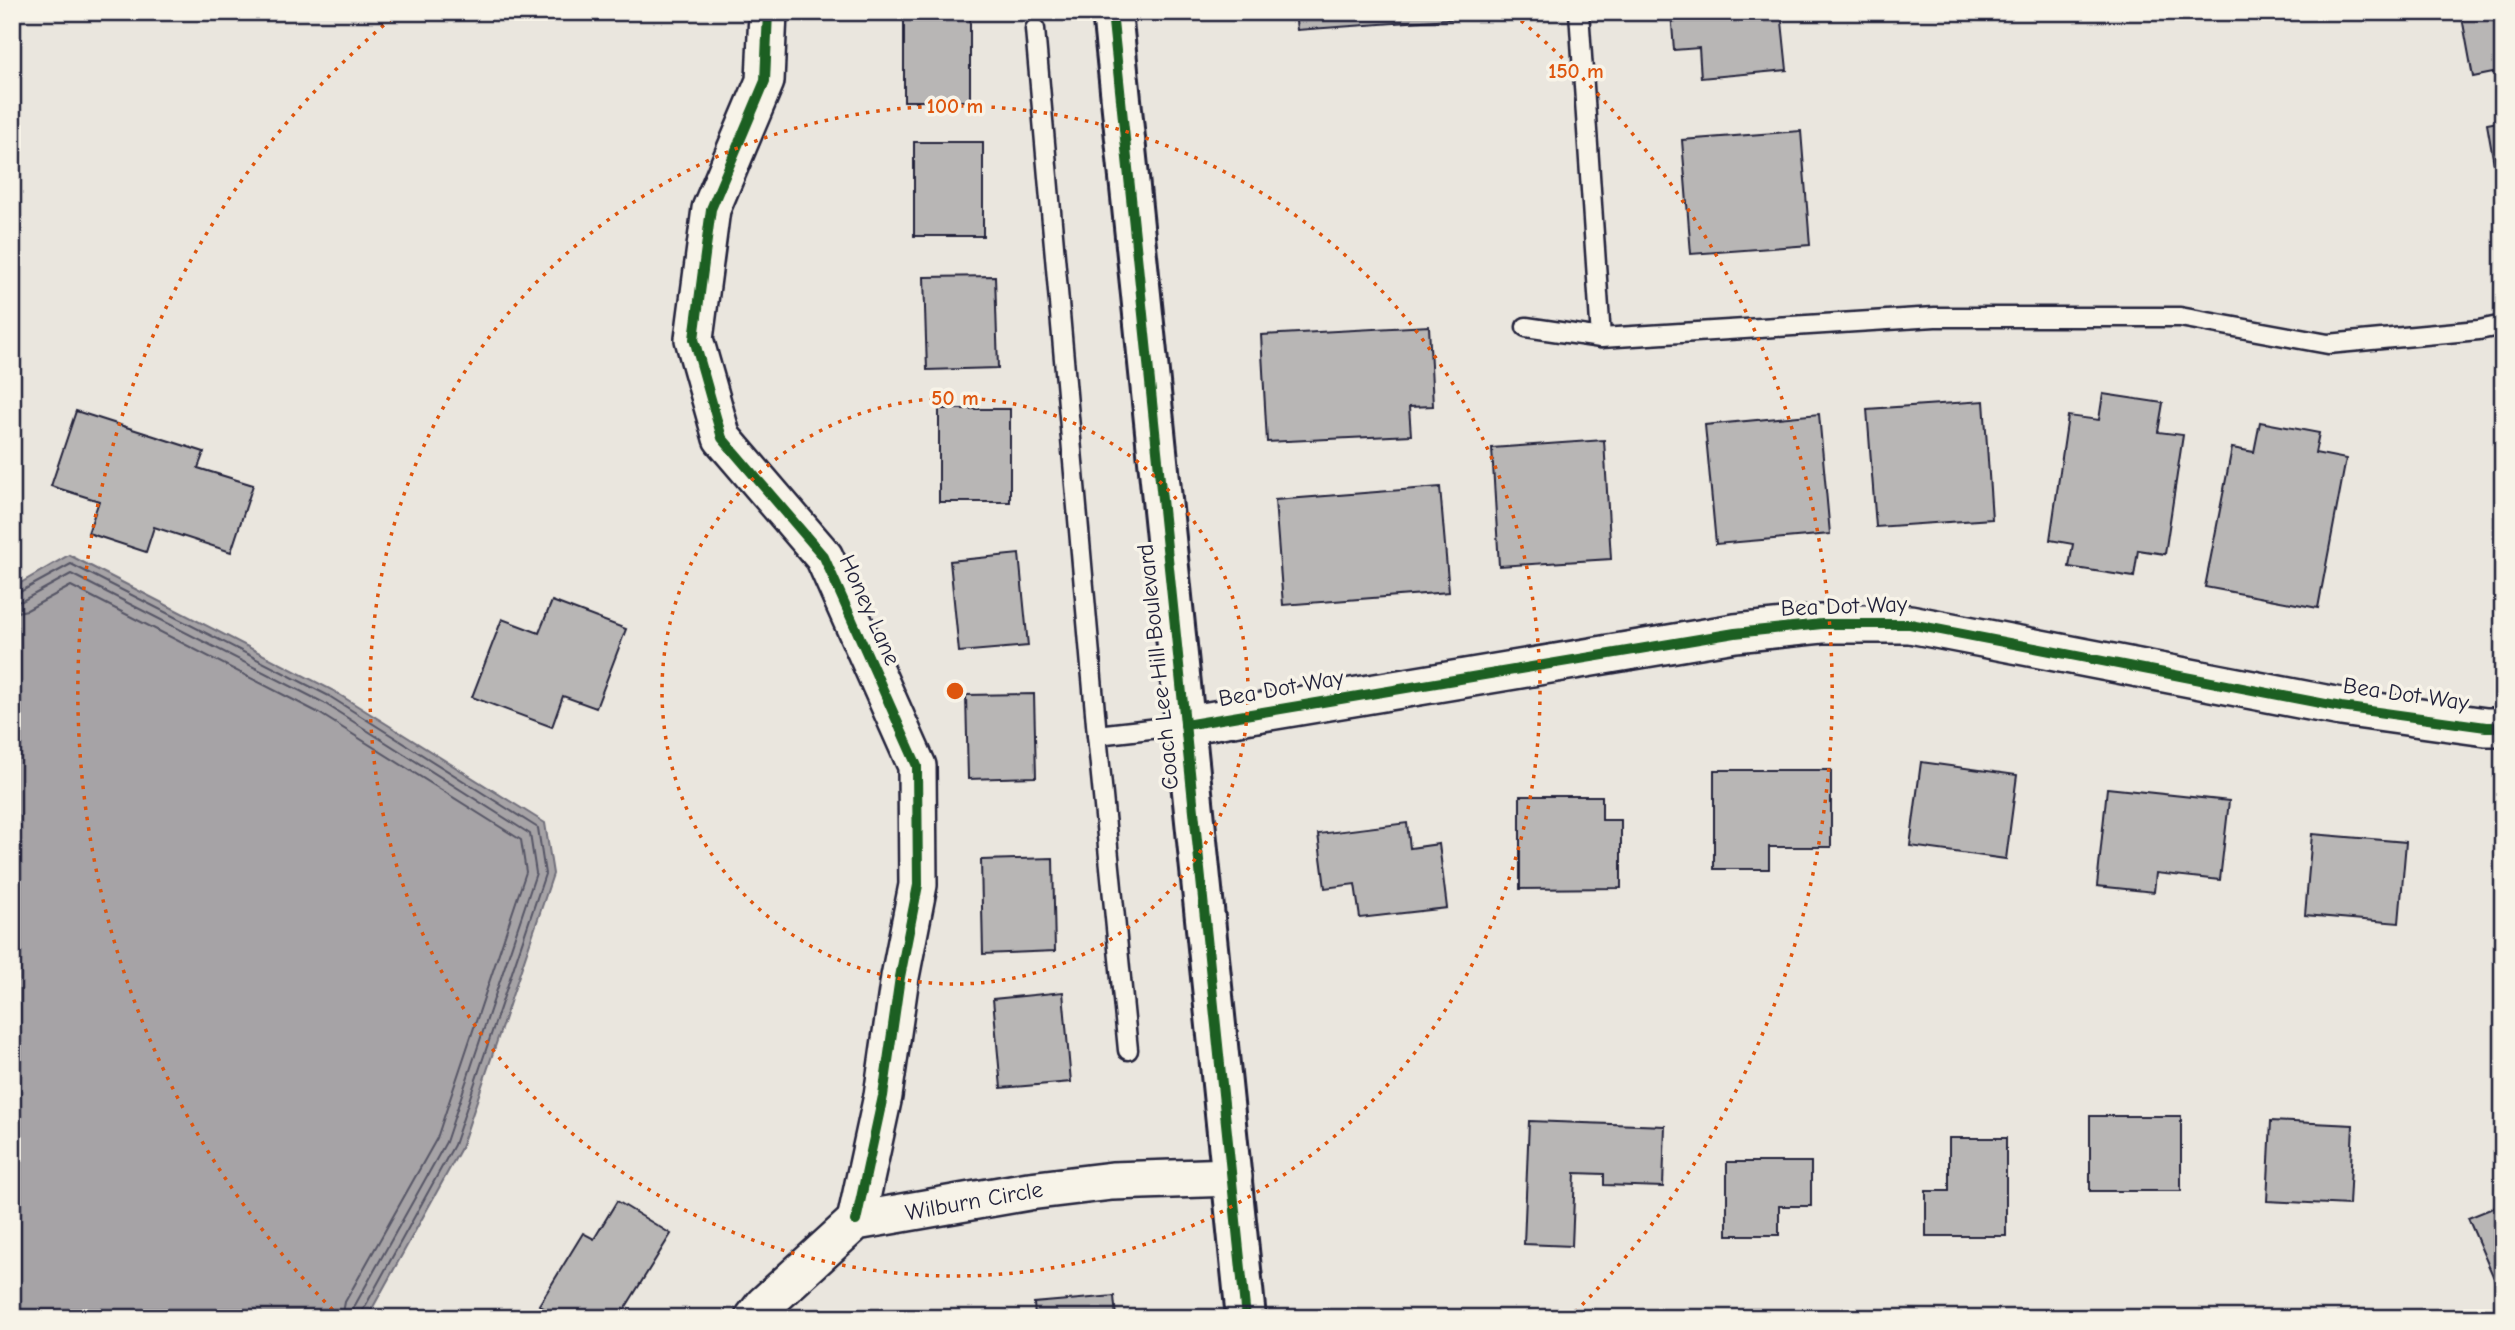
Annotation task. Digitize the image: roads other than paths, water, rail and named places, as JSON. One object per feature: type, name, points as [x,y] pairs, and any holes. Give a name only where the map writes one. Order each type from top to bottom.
[{"type":"street","name":"Honey Lane","points":[[768,12],[765,81],[711,209],[694,338],[722,438],[824,557],[917,766],[918,885],[900,977],[883,1096],[856,1222]]},
{"type":"street","name":"Coach Lee Hill Boulevard","points":[[1112,12],[1233,1177],[1245,1318]]},
{"type":"street","name":"Bea Dot Way","points":[[1185,726],[1735,633],[1822,624],[1910,624],[2341,707],[2503,727]]},
{"type":"street","name":"Wilburn Circle","points":[[856,1222],[1029,1191],[1112,1181],[1233,1177]]},
{"type":"street","points":[[754,1318],[764,1305],[856,1222]]},
{"type":"lane","points":[[1579,12],[1601,338]]},
{"type":"lane","points":[[1035,29],[1097,734],[1128,1050]]},
{"type":"lane","points":[[1526,327],[1601,338],[1935,317],[2180,317],[2328,344],[2479,330],[2503,325]]},
{"type":"lane","points":[[1097,734],[1185,726]]},
{"type":"water","points":[[69,555],[332,690],[545,823],[553,874],[461,1148],[367,1318],[12,1318],[12,588]]}]
